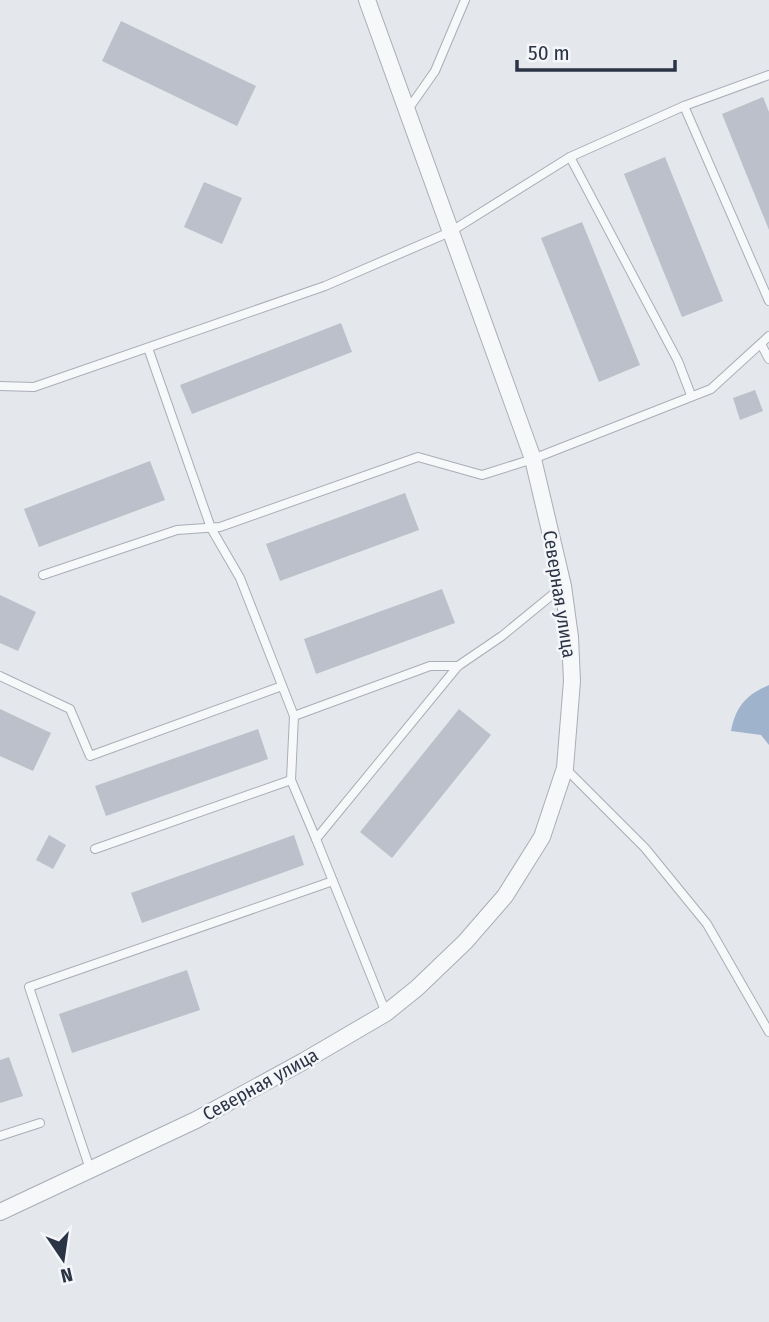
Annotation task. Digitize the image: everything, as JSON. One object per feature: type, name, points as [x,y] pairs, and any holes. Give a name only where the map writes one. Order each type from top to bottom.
[{"type":"street","name":"Северная улица","points":[[0,1212],[220,1107],[304,1062],[386,1013],[417,988],[465,942],[505,896],[542,837],[565,768],[572,681],[570,637],[563,586],[533,459],[367,0]]},
{"type":"lane","points":[[407,111],[436,71],[465,0]]},
{"type":"lane","points":[[0,386],[34,387],[325,286],[450,232],[570,158],[684,106],[769,75]]},
{"type":"lane","points":[[684,106],[769,301]]},
{"type":"lane","points":[[570,158],[678,361],[691,395]]},
{"type":"lane","points":[[43,575],[177,530],[220,527],[418,457],[482,475],[533,459],[711,389],[769,336]]},
{"type":"lane","points":[[761,344],[769,359]]},
{"type":"lane","points":[[148,348],[211,528],[240,578],[294,716],[291,780],[386,1013]]},
{"type":"lane","points":[[316,839],[458,666],[502,636],[563,586]]},
{"type":"lane","points":[[294,716],[430,666],[458,666]]},
{"type":"lane","points":[[0,676],[71,709],[90,757],[282,685]]},
{"type":"lane","points":[[565,768],[645,848],[707,924],[769,1032]]},
{"type":"lane","points":[[95,849],[291,780]]},
{"type":"lane","points":[[90,1170],[29,987],[333,881]]},
{"type":"lane","points":[[0,1136],[40,1123]]},
{"type":"water","points":[[769,685],[769,745],[761,735],[731,731],[743,702]]},
{"type":"building","points":[[121,21],[256,86],[237,126],[102,61]]},
{"type":"building","points":[[763,97],[769,112],[769,230],[722,114]]},
{"type":"building","points":[[665,157],[723,301],[682,317],[624,174]]},
{"type":"building","points":[[204,182],[242,198],[222,244],[184,227]]},
{"type":"building","points":[[582,222],[640,365],[599,382],[541,238]]},
{"type":"building","points":[[341,323],[352,352],[192,414],[180,385]]},
{"type":"building","points":[[755,390],[763,411],[740,420],[733,398]]},
{"type":"building","points":[[150,461],[165,500],[39,547],[24,509]]},
{"type":"building","points":[[405,493],[419,530],[280,581],[266,544]]},
{"type":"building","points":[[442,589],[455,623],[316,674],[304,639]]},
{"type":"building","points":[[0,595],[36,612],[18,651],[0,643]]},
{"type":"building","points":[[0,709],[51,733],[33,771],[0,756]]},
{"type":"building","points":[[459,709],[491,735],[392,858],[360,832]]},
{"type":"building","points":[[258,729],[268,759],[106,816],[95,786]]},
{"type":"building","points":[[49,835],[66,845],[53,869],[36,860]]},
{"type":"building","points":[[294,835],[304,865],[142,923],[131,893]]},
{"type":"building","points":[[187,970],[200,1010],[72,1053],[59,1014]]},
{"type":"building","points":[[9,1057],[23,1096],[0,1103],[0,1060]]}]
